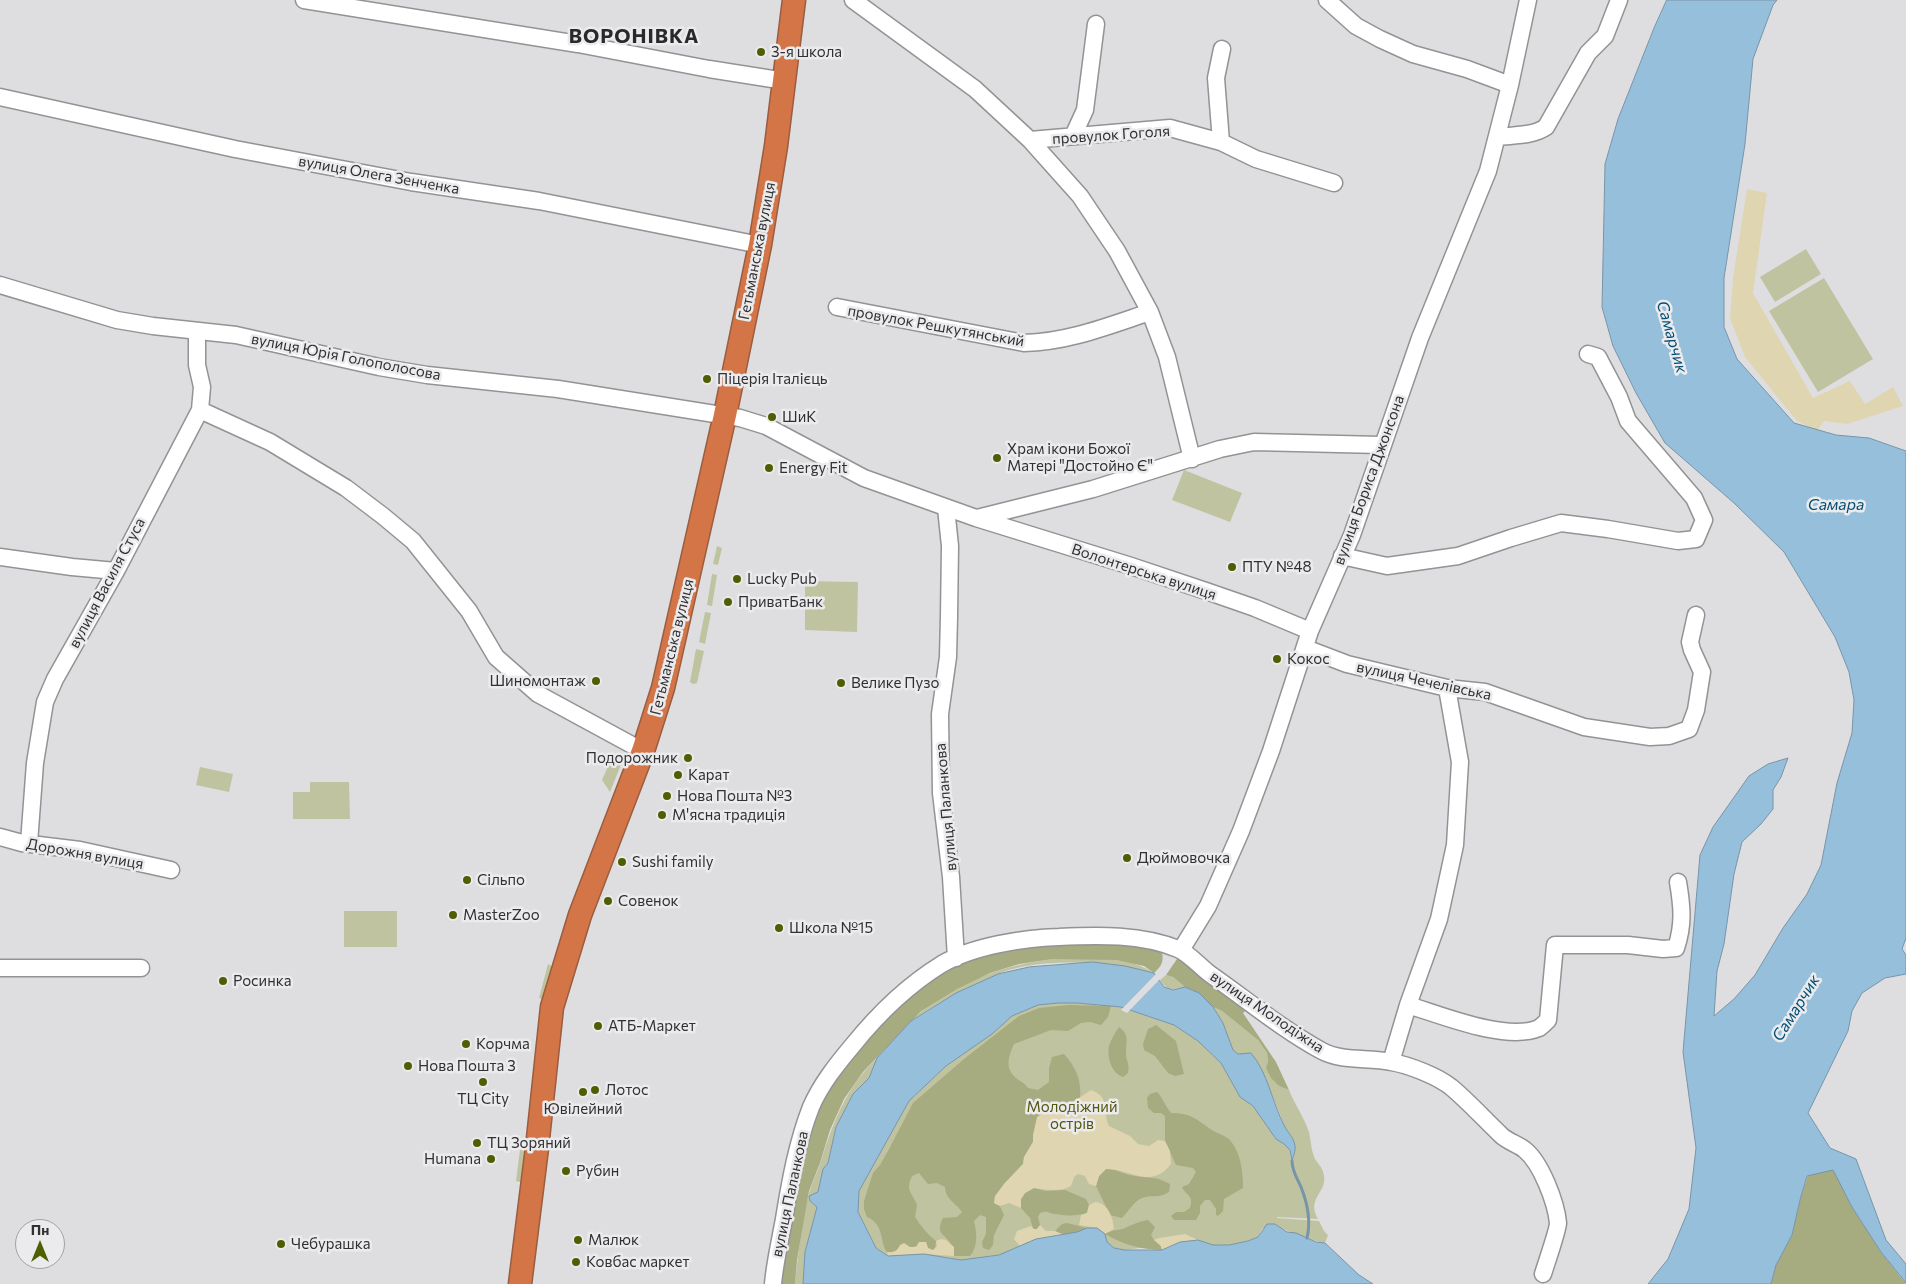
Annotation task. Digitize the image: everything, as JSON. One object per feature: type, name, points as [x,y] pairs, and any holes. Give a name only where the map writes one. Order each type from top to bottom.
[{"type":"highway","name":"Гетьманська вулиця","points":[[520,1284],[552,1007],[580,915],[643,751],[663,688],[725,415],[760,245],[785,81],[794,0]]},
{"type":"street","points":[[304,0],[492,30],[785,81]]},
{"type":"street","points":[[853,0],[975,89],[1030,140],[1080,196],[1117,251],[1150,312],[1166,357],[1192,459]]},
{"type":"street","points":[[1327,0],[1356,26],[1380,39],[1413,54],[1467,69],[1510,85]]},
{"type":"street","name":"вулиця Бориса Джонсона","points":[[1181,950],[1208,906],[1241,831],[1271,751],[1310,631],[1352,535],[1381,445],[1420,338],[1488,171],[1498,137],[1528,0]]},
{"type":"street","points":[[1498,137],[1531,133],[1546,127],[1588,53],[1605,36],[1619,0]]},
{"type":"street","points":[[1073,136],[1086,110],[1096,24]]},
{"type":"street","points":[[1221,142],[1216,78],[1222,50]]},
{"type":"street","name":"вулиця Олега Зенченка","points":[[0,97],[235,149],[412,182],[539,201],[760,245]]},
{"type":"street","name":"провулок Гоголя","points":[[1030,140],[1170,128],[1221,142],[1256,159],[1334,183]]},
{"type":"street","name":"вулиця Юрія Голополосова","points":[[0,285],[117,320],[236,335],[379,367],[427,375],[558,389],[725,415]]},
{"type":"street","name":"провулок Решкутянський","points":[[837,307],[1024,343],[1070,338],[1150,312]]},
{"type":"street","name":"вулиця Василя Стуса","points":[[29,844],[35,764],[45,702],[55,679],[116,571],[200,410],[202,387],[197,364],[197,331]]},
{"type":"street","points":[[1342,556],[1387,566],[1458,556],[1561,523],[1678,541],[1696,539],[1704,520],[1694,498],[1628,421],[1619,397],[1598,357],[1588,354]]},
{"type":"street","points":[[200,410],[270,442],[346,488],[383,516],[412,541],[469,611],[496,657],[538,694],[643,751]]},
{"type":"street","name":"Волонтерська вулиця","points":[[725,415],[766,426],[864,478],[976,518],[1201,589],[1255,608],[1310,631]]},
{"type":"street","points":[[976,518],[1093,489],[1220,449],[1254,442],[1381,445]]},
{"type":"street","name":"вулиця Паланкова","points":[[946,508],[950,546],[949,617],[948,657],[940,714],[941,784],[951,877],[956,958]]},
{"type":"street","points":[[0,557],[116,571]]},
{"type":"street","name":"вулиця Чечелівська","points":[[1305,648],[1347,664],[1447,688],[1485,692],[1584,727],[1650,737],[1669,736],[1689,729],[1696,710],[1702,672],[1690,642],[1696,615]]},
{"type":"street","points":[[1391,1062],[1408,1004],[1439,919],[1455,844],[1460,762],[1447,688]]},
{"type":"street","name":"Дорожня вулиця","points":[[0,837],[29,844],[80,850],[171,870]]},
{"type":"street","points":[[1408,1004],[1473,1026],[1510,1031],[1525,1031],[1540,1027],[1548,1020],[1555,945],[1628,945],[1676,948],[1681,932],[1682,907],[1678,882]]},
{"type":"street","name":"вулиця Паланкова","points":[[773,1284],[790,1184],[803,1131],[812,1105],[825,1080],[869,1025],[912,985],[944,963],[956,958],[992,946],[1028,939],[1084,936],[1141,939],[1181,950]]},
{"type":"street","name":"вулиця Молодіжна","points":[[1181,950],[1264,1014],[1327,1054],[1391,1062],[1419,1071],[1450,1086],[1511,1144],[1524,1149],[1539,1167],[1552,1200],[1558,1224],[1543,1274]]},
{"type":"street","points":[[0,968],[141,968]]},
{"type":"green space","points":[[1806,249],[1821,274],[1775,302],[1760,277]]},
{"type":"green space","points":[[1824,278],[1873,359],[1818,392],[1769,311]]},
{"type":"green space","points":[[1184,470],[1242,493],[1230,522],[1172,500]]},
{"type":"green space","points":[[717,546],[722,548],[718,565],[713,564]]},
{"type":"green space","points":[[712,574],[717,575],[712,606],[707,605]]},
{"type":"green space","points":[[805,581],[858,582],[857,632],[805,630]]},
{"type":"green space","points":[[705,612],[711,613],[705,644],[699,642]]},
{"type":"green space","points":[[696,649],[704,651],[697,683],[693,684],[690,682]]},
{"type":"green space","points":[[622,762],[610,792],[602,780],[609,764]]},
{"type":"green space","points":[[200,767],[233,774],[229,792],[196,785]]},
{"type":"green space","points":[[310,782],[349,782],[350,819],[293,819],[293,792],[310,792]]},
{"type":"green space","points":[[344,911],[397,911],[397,947],[344,947]]},
{"type":"green space","points":[[1115,942],[1156,949],[1162,952],[1163,959],[1161,964],[1154,973],[1144,966],[1116,960],[1053,959],[1019,964],[990,973],[957,989],[921,1011],[863,1072],[844,1099],[830,1130],[809,1191],[797,1260],[795,1284],[778,1284],[809,1132],[829,1083],[873,1029],[915,989],[959,964],[992,953],[1031,946]]},
{"type":"green space","points":[[1092,958],[1118,960],[1143,967],[1154,973],[1117,966],[1076,963],[1055,963],[1015,968],[964,990],[911,1021],[947,993],[975,979],[1019,965],[1053,959]]},
{"type":"green space","points":[[1185,958],[1250,1006],[1243,1013],[1276,1062],[1289,1090],[1279,1086],[1271,1078],[1266,1068],[1268,1062],[1267,1053],[1258,1040],[1222,1011],[1213,1007],[1199,993],[1185,987],[1173,977],[1166,975],[1177,959]]},
{"type":"green space","points":[[548,964],[553,967],[543,999],[539,998]]},
{"type":"green space","points":[[1166,975],[1173,977],[1185,987],[1168,988],[1160,980]]},
{"type":"green space","name":"Молодіжний острів","points":[[1058,1003],[1121,1007],[1174,1025],[1198,1041],[1221,1063],[1240,1097],[1253,1106],[1276,1139],[1290,1150],[1291,1160],[1295,1146],[1292,1137],[1285,1127],[1265,1077],[1251,1053],[1238,1054],[1233,1050],[1223,1023],[1213,1007],[1222,1011],[1258,1040],[1267,1053],[1268,1062],[1279,1086],[1289,1090],[1305,1122],[1315,1159],[1322,1169],[1324,1176],[1323,1187],[1314,1206],[1318,1219],[1277,1218],[1319,1221],[1328,1235],[1325,1243],[1285,1230],[1275,1224],[1262,1229],[1258,1237],[1229,1245],[1213,1245],[1198,1240],[1125,1250],[1114,1248],[1107,1242],[1077,1232],[1036,1239],[999,1255],[961,1260],[946,1257],[888,1256],[876,1248],[858,1212],[859,1191],[909,1101],[946,1066],[992,1034],[1012,1016],[1038,1005]]},
{"type":"green space","points":[[1069,1005],[1111,1006],[1108,1017],[1101,1025],[1090,1022],[1081,1023],[1068,1031],[1051,1030],[1014,1044],[1009,1057],[1010,1070],[1028,1088],[1038,1090],[1049,1082],[1049,1068],[1052,1057],[1064,1054],[1072,1064],[1077,1075],[1080,1086],[1080,1099],[1058,1110],[1033,1135],[1033,1142],[1024,1157],[1023,1164],[1004,1184],[994,1203],[1000,1206],[1004,1215],[994,1235],[993,1245],[989,1250],[983,1248],[982,1242],[986,1234],[986,1217],[980,1215],[974,1221],[976,1240],[973,1252],[970,1256],[954,1256],[952,1245],[941,1233],[940,1227],[943,1218],[957,1217],[962,1212],[949,1198],[945,1187],[937,1183],[928,1184],[919,1173],[912,1176],[909,1185],[917,1205],[915,1217],[936,1241],[935,1250],[933,1251],[928,1248],[926,1242],[907,1249],[887,1252],[877,1224],[867,1217],[864,1201],[873,1173],[888,1151],[913,1103],[964,1059],[1019,1016],[1039,1008]]},
{"type":"green space","points":[[1156,1025],[1176,1041],[1184,1074],[1175,1076],[1168,1073],[1155,1056],[1144,1050],[1143,1044],[1148,1029]]},
{"type":"green space","points":[[1119,1027],[1127,1038],[1128,1073],[1123,1077],[1115,1072],[1109,1055],[1110,1043]]},
{"type":"green space","points":[[877,1058],[869,1078],[853,1094],[836,1127],[828,1163],[823,1169],[818,1193],[809,1197],[810,1201],[817,1207],[805,1252],[803,1284],[795,1284],[800,1238],[809,1193],[836,1118],[857,1081]]},
{"type":"green space","points":[[1157,1092],[1171,1113],[1183,1114],[1196,1119],[1211,1130],[1228,1138],[1237,1151],[1242,1169],[1243,1188],[1224,1199],[1223,1211],[1218,1216],[1210,1200],[1205,1200],[1200,1206],[1200,1213],[1196,1220],[1174,1220],[1171,1216],[1176,1212],[1184,1212],[1190,1208],[1191,1198],[1182,1187],[1189,1184],[1196,1172],[1193,1168],[1176,1165],[1165,1141],[1165,1116],[1161,1113],[1154,1113],[1148,1108],[1147,1098],[1150,1094]]},
{"type":"green space","points":[[520,1150],[527,1150],[523,1180],[520,1182],[516,1181]]},
{"type":"green space","points":[[1106,1169],[1159,1179],[1170,1184],[1169,1192],[1139,1199],[1122,1218],[1110,1215],[1096,1186],[1099,1176]]},
{"type":"green space","points":[[1833,1169],[1852,1207],[1881,1252],[1906,1284],[1771,1284],[1776,1265],[1792,1235],[1808,1175]]},
{"type":"green space","points":[[1034,1188],[1046,1191],[1065,1190],[1086,1199],[1089,1205],[1087,1213],[1067,1215],[1042,1212],[1038,1217],[1040,1225],[1037,1229],[1033,1229],[1030,1218],[1021,1208],[1021,1199],[1025,1193]]},
{"type":"green space","points":[[1148,1220],[1155,1227],[1151,1235],[1161,1246],[1162,1250],[1132,1246],[1105,1234],[1110,1231]]},
{"type":"green space","points":[[1067,1223],[1087,1228],[1067,1234],[1055,1231],[1062,1224]]},
{"type":"sand","points":[[1747,189],[1767,193],[1753,293],[1813,398],[1850,381],[1865,404],[1893,387],[1903,406],[1847,424],[1824,421],[1817,431],[1797,421],[1745,357],[1730,318],[1733,278]]},
{"type":"sand","points":[[1091,1090],[1101,1096],[1104,1101],[1109,1126],[1130,1136],[1138,1144],[1149,1146],[1158,1140],[1165,1141],[1170,1151],[1171,1164],[1156,1176],[1148,1177],[1106,1169],[1099,1176],[1096,1186],[1089,1184],[1085,1176],[1078,1174],[1074,1177],[1071,1186],[1067,1188],[1053,1190],[1034,1188],[1025,1193],[1021,1199],[1021,1208],[1009,1203],[1000,1206],[994,1203],[995,1196],[1023,1164],[1024,1157],[1033,1142],[1037,1117],[1043,1113],[1067,1106]]},
{"type":"sand","points":[[1095,1202],[1100,1203],[1109,1211],[1112,1220],[1114,1229],[1105,1234],[1097,1228],[1079,1225],[1081,1215],[1087,1213],[1089,1205]]},
{"type":"sand","points":[[1040,1225],[1046,1231],[1055,1231],[1064,1235],[1036,1239],[1020,1246],[1014,1239],[1017,1231],[1031,1226],[1037,1229]]},
{"type":"sand","points":[[1185,1234],[1198,1240],[1180,1242],[1162,1250],[1161,1246],[1154,1240],[1159,1238]]},
{"type":"sand","points":[[946,1240],[954,1247],[954,1256],[924,1254],[888,1256],[887,1252],[895,1251],[904,1243],[910,1247],[916,1247],[919,1242],[926,1242],[928,1248],[933,1250],[937,1246],[936,1241]]},
{"type":"water","name":"Самара","points":[[1667,0],[1777,0],[1773,5],[1753,59],[1745,144],[1724,278],[1724,327],[1737,359],[1794,423],[1836,435],[1869,438],[1906,451],[1906,938],[1902,949],[1906,955],[1906,974],[1885,978],[1862,993],[1852,1011],[1848,1031],[1808,1113],[1830,1148],[1856,1159],[1886,1240],[1906,1264],[1906,1283],[1881,1252],[1852,1207],[1833,1170],[1807,1176],[1792,1235],[1776,1265],[1771,1284],[1648,1284],[1668,1259],[1689,1209],[1696,1148],[1683,1052],[1700,855],[1713,827],[1749,776],[1768,764],[1788,758],[1781,777],[1773,790],[1773,809],[1761,824],[1742,842],[1734,874],[1724,944],[1717,971],[1714,1016],[1734,999],[1755,975],[1783,928],[1807,894],[1821,865],[1837,783],[1852,733],[1854,700],[1849,672],[1835,637],[1784,552],[1734,503],[1665,443],[1636,393],[1613,346],[1602,307],[1605,164],[1618,119]]},
{"type":"water","points":[[1093,962],[1125,966],[1154,973],[1164,987],[1173,990],[1185,987],[1199,993],[1213,1007],[1223,1023],[1233,1050],[1238,1054],[1251,1053],[1262,1069],[1285,1128],[1294,1143],[1295,1150],[1292,1161],[1290,1150],[1276,1139],[1253,1106],[1240,1097],[1221,1063],[1198,1041],[1174,1025],[1121,1007],[1077,1003],[1038,1005],[1012,1016],[992,1034],[946,1066],[909,1101],[859,1191],[858,1212],[876,1248],[888,1256],[924,1254],[961,1260],[999,1255],[1036,1239],[1077,1232],[1087,1228],[1097,1228],[1105,1234],[1107,1242],[1114,1248],[1125,1250],[1162,1250],[1180,1242],[1198,1240],[1213,1245],[1229,1245],[1248,1241],[1258,1237],[1267,1224],[1275,1224],[1287,1232],[1296,1233],[1316,1242],[1325,1243],[1359,1275],[1373,1284],[803,1284],[805,1252],[817,1207],[810,1201],[809,1196],[818,1192],[823,1169],[828,1163],[836,1127],[853,1094],[869,1078],[877,1058],[911,1021],[956,993],[998,974],[1029,967]]},
{"type":"pier","points":[[1157,973],[1161,978],[1127,1013],[1121,1010]]},
{"type":"waterway","points":[[1292,1161],[1307,1205],[1309,1225],[1307,1238]]},
{"type":"place","name":"3-я школа","points":[[761,52]]},
{"type":"place","name":"Піцерія Італієць","points":[[707,379]]},
{"type":"place","name":"ШиК","points":[[772,417]]},
{"type":"place","name":"Храм ікони Божої Матері \"Достойно Є\"","points":[[997,458]]},
{"type":"place","name":"Energy Fit","points":[[769,468]]},
{"type":"place","name":"ПТУ №48","points":[[1232,567]]},
{"type":"place","name":"Lucky Pub","points":[[737,579]]},
{"type":"place","name":"ПриватБанк","points":[[728,602]]},
{"type":"place","name":"Кокос","points":[[1277,659]]},
{"type":"place","name":"Шиномонтаж","points":[[596,681]]},
{"type":"place","name":"Велике Пузо","points":[[841,683]]},
{"type":"place","name":"Подорожник","points":[[688,758]]},
{"type":"place","name":"Карат","points":[[678,775]]},
{"type":"place","name":"Нова Пошта №3","points":[[667,796]]},
{"type":"place","name":"М'ясна традиція","points":[[662,815]]},
{"type":"place","name":"Дюймовочка","points":[[1127,858]]},
{"type":"place","name":"Sushi family","points":[[622,862]]},
{"type":"place","name":"Сільпо","points":[[467,880]]},
{"type":"place","name":"Совенок","points":[[608,901]]},
{"type":"place","name":"MasterZoo","points":[[453,915]]},
{"type":"place","name":"Школа №15","points":[[779,928]]},
{"type":"place","name":"Росинка","points":[[223,981]]},
{"type":"place","name":"АТБ-Маркет","points":[[598,1026]]},
{"type":"place","name":"Корчма","points":[[466,1044]]},
{"type":"place","name":"Нова Пошта 3","points":[[408,1066]]},
{"type":"place","name":"ТЦ City","points":[[483,1082]]},
{"type":"place","name":"Лотос","points":[[595,1090]]},
{"type":"place","name":"Ювілейний","points":[[583,1092]]},
{"type":"place","name":"ТЦ Зоряний","points":[[477,1143]]},
{"type":"place","name":"Humana","points":[[491,1159]]},
{"type":"place","name":"Рубин","points":[[566,1171]]},
{"type":"place","name":"Малюк","points":[[578,1240]]},
{"type":"place","name":"Чебурашка","points":[[281,1244]]},
{"type":"place","name":"Ковбас маркет","points":[[576,1262]]},
{"type":"district","name":"ВОРОНІВКА","points":[[634,36]]},
{"type":"water label","name":"Самарчик","points":[[1672,337]]},
{"type":"water label","name":"Самарчик","points":[[1796,1008]]}]
